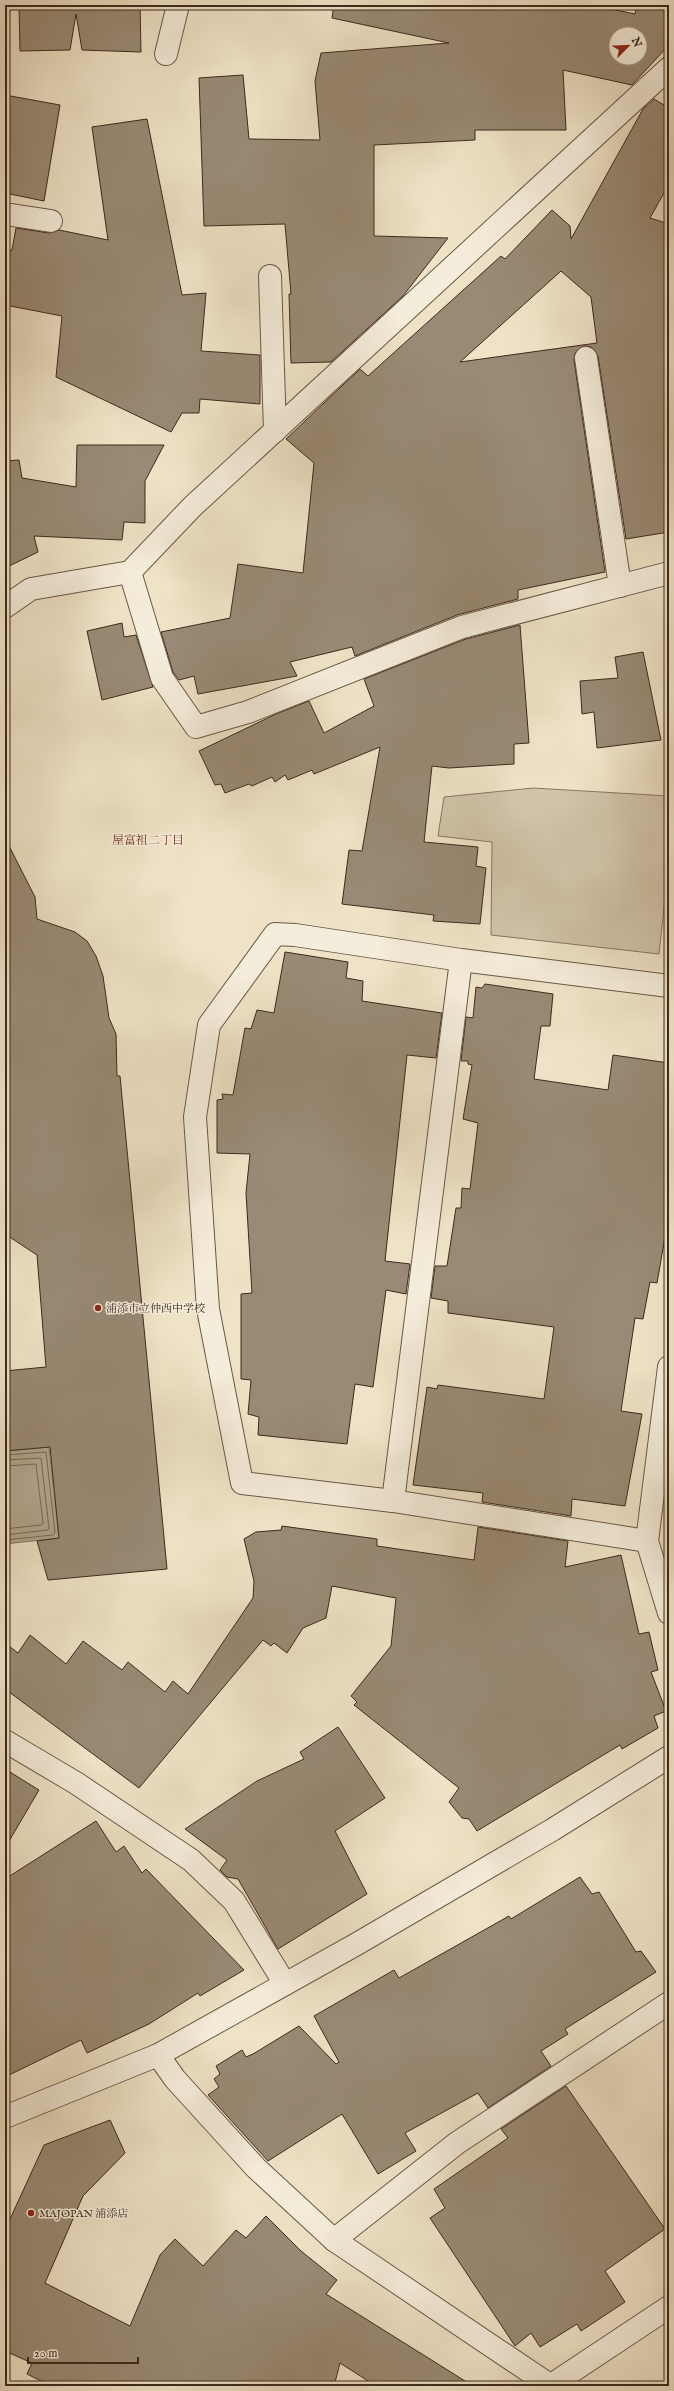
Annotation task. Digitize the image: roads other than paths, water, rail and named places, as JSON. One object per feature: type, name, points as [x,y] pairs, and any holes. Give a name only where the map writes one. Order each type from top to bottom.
[{"type":"street","points":[[166,54],[178,5]]},
{"type":"street","points":[[5,607],[31,589],[130,572],[193,506],[669,68]]},
{"type":"street","points":[[5,214],[50,221]]},
{"type":"street","points":[[270,276],[275,431]]},
{"type":"street","points":[[586,358],[620,586]]},
{"type":"street","points":[[130,572],[162,678],[196,727],[248,712],[462,627],[669,573]]},
{"type":"street","points":[[647,1541],[393,1501],[242,1484],[208,1310],[196,1117],[209,1025],[275,934],[295,935],[461,960],[669,986]]},
{"type":"street","points":[[393,1501],[461,960]]},
{"type":"street","points":[[669,1367],[647,1541],[669,1613]]},
{"type":"street","points":[[5,1741],[76,1783],[191,1860],[234,1901],[285,1984]]},
{"type":"street","points":[[5,2117],[158,2055],[285,1984],[552,1830],[669,1757]]},
{"type":"street","points":[[334,2240],[457,2143],[669,2003]]},
{"type":"street","points":[[158,2055],[175,2078],[256,2168],[334,2240],[551,2386],[669,2307]]},
{"type":"water","points":[[49,1447],[59,1538],[5,1544],[5,1451]]},
{"type":"place","name":"浦添市立仲西中学校","points":[[98,1308]]},
{"type":"place","name":"MAJOPAN 浦添店","points":[[31,2213]]},
{"type":"district","name":"屋富祖二丁目","points":[[148,840]]}]
